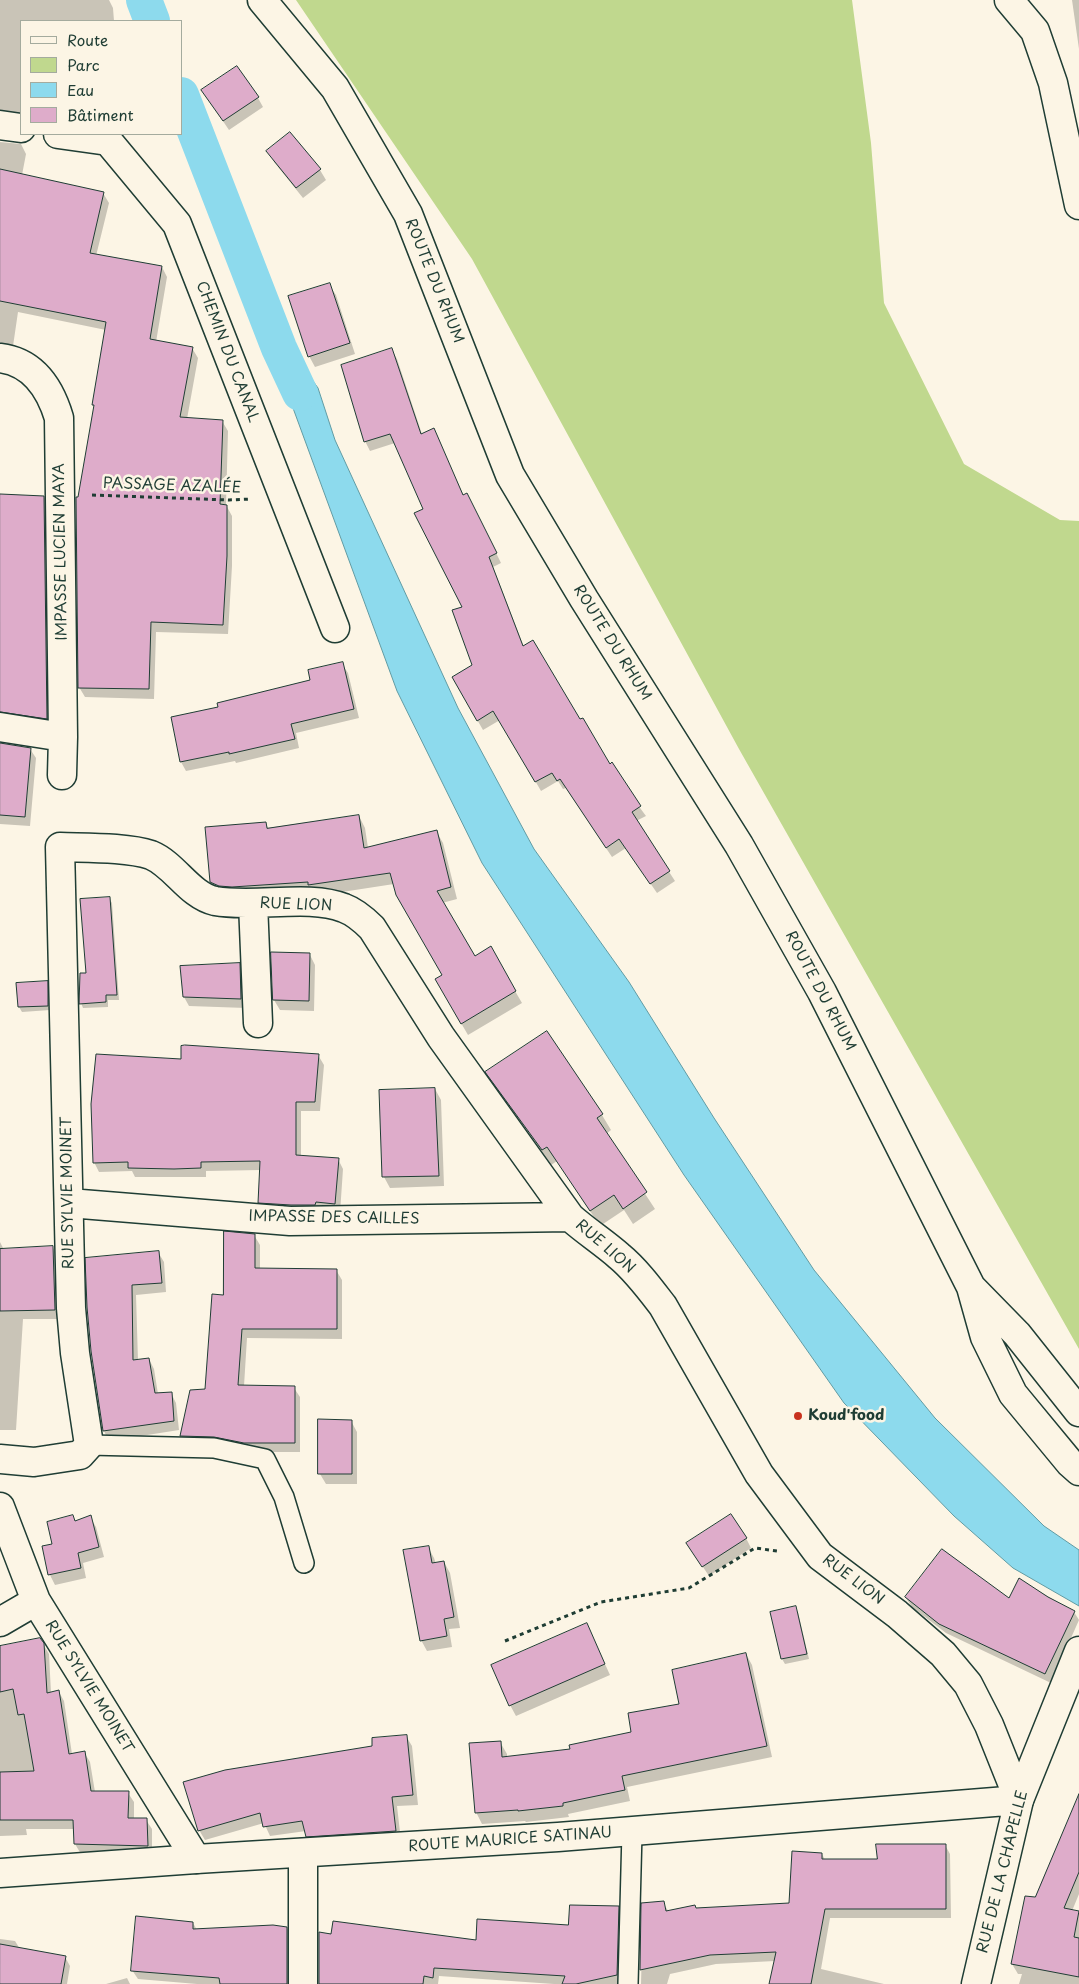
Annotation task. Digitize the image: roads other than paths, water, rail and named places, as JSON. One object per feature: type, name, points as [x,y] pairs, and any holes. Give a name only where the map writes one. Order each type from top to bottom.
[{"type":"street","name":"ROUTE DU RHUM","points":[[262,0],[335,88],[408,214],[510,475],[584,599],[740,845],[822,992],[971,1287],[985,1337],[1013,1394],[1070,1463],[1079,1471]]},
{"type":"street","points":[[1009,0],[1035,31],[1050,74],[1079,205]]},
{"type":"street","points":[[0,125],[20,128]]},
{"type":"street","name":"CHEMIN DU CANAL","points":[[65,135],[108,141],[177,224],[335,628]]},
{"type":"street","name":"IMPASSE LUCIEN MAYA","points":[[0,358],[12,360],[29,368],[42,382],[53,400],[59,418],[62,776]]},
{"type":"street","points":[[0,727],[63,737]]},
{"type":"street","name":"RUE LION","points":[[60,847],[130,851],[151,855],[168,866],[188,886],[214,900],[253,903],[328,903],[345,908],[360,916],[372,928],[442,1037],[570,1217],[588,1234],[620,1256],[649,1287],[663,1306],[759,1474],[820,1556],[897,1614],[944,1654],[968,1684],[989,1725],[1018,1800]]},
{"type":"street","name":"RUE SYLVIE MOINET","points":[[60,847],[71,1308],[75,1352],[89,1445]]},
{"type":"street","points":[[253,903],[258,1023]]},
{"type":"street","name":"IMPASSE DES CAILLES","points":[[69,1203],[290,1221],[570,1217]]},
{"type":"street","name":"ROUTE DU RHUM","points":[[971,1287],[1017,1334],[1079,1412]]},
{"type":"street","points":[[0,1459],[34,1462],[80,1455],[89,1445]]},
{"type":"street","name":"RUE SYLVIE MOINET","points":[[0,1507],[36,1601],[196,1859]]},
{"type":"street","points":[[0,1622],[36,1601]]},
{"type":"street","name":"RUE DE LA CHAPELLE","points":[[976,1984],[1018,1800],[1079,1651]]},
{"type":"street","name":"ROUTE MAURICE SATINAU","points":[[0,1873],[632,1832],[1018,1800]]},
{"type":"street","points":[[303,1853],[303,1984]]},
{"type":"lane","points":[[89,1445],[214,1448],[265,1459],[284,1497],[304,1563]]},
{"type":"lane","points":[[628,1984],[632,1832]]},
{"type":"water","points":[[279,348],[303,367],[318,388],[335,440],[458,708],[534,849],[629,982],[714,1118],[814,1270],[935,1418],[1044,1526],[1079,1550],[1079,1606],[1013,1568],[954,1516],[844,1403],[684,1175],[482,863],[397,691],[286,389]]},
{"type":"waterway","points":[[144,0],[152,20]]},
{"type":"waterway","points":[[182,98],[279,348],[300,393]]},
{"type":"place","name":"Koud'food","points":[[798,1416]]}]
